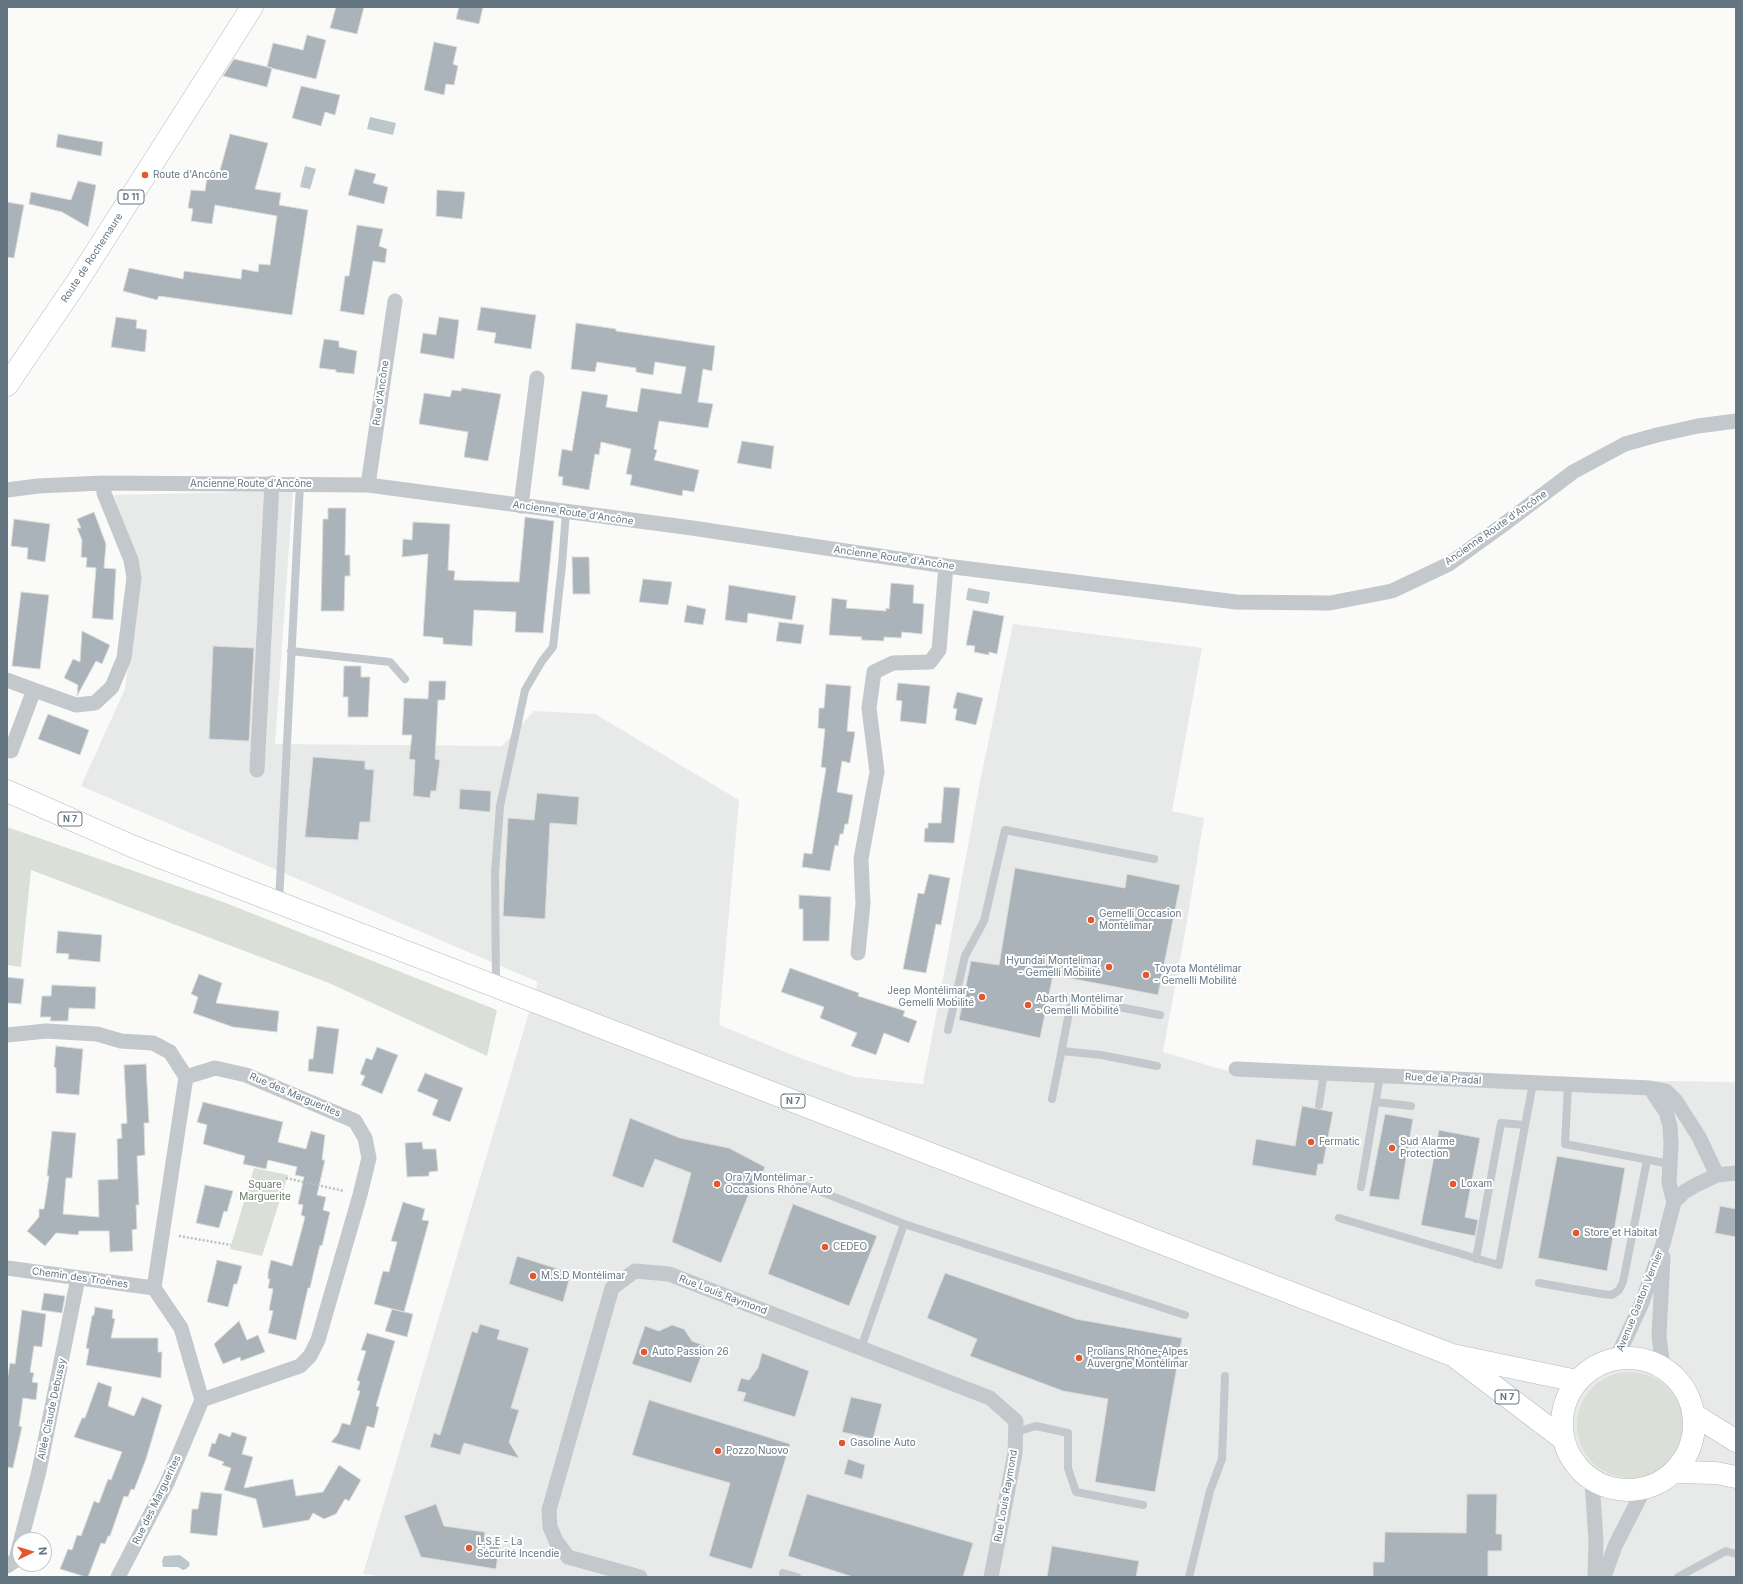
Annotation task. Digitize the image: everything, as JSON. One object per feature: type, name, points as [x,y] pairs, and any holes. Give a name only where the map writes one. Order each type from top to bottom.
[{"type":"main road","name":"Route de Rochemaure","points":[[7,385],[77,282],[252,7]]},
{"type":"main road","name":"N 7","points":[[7,791],[134,848]]},
{"type":"main road","name":"N 7","points":[[7,807],[134,848],[1452,1355],[1577,1381]]},
{"type":"main road","name":"N 7","points":[[1452,1355],[1562,1438]]},
{"type":"main road","points":[[1632,1358],[1648,1361],[1663,1368],[1677,1380],[1688,1396],[1693,1414],[1693,1435],[1687,1455],[1675,1472],[1661,1483],[1644,1489],[1626,1491],[1609,1488],[1592,1481],[1579,1470],[1569,1455],[1562,1438],[1562,1418],[1566,1398],[1577,1381],[1588,1371],[1601,1363],[1616,1359],[1632,1358]]},
{"type":"main road","points":[[1693,1414],[1736,1441]]},
{"type":"main road","points":[[1675,1472],[1716,1473],[1736,1477]]},
{"type":"street","name":"Rue d'Ancône","points":[[368,485],[395,301]]},
{"type":"street","points":[[521,506],[536,378]]},
{"type":"street","name":"Ancienne Route d'Ancône","points":[[7,490],[38,486],[103,484],[272,483],[368,485],[692,528],[946,566],[1236,602],[1330,603],[1392,591],[1449,564],[1573,472],[1625,444],[1656,435],[1698,426],[1736,421]]},
{"type":"street","points":[[257,770],[272,483]]},
{"type":"street","points":[[7,680],[76,705],[94,703],[112,687],[124,658],[134,578],[131,560],[104,493],[103,484]]},
{"type":"street","points":[[858,953],[863,904],[862,859],[877,772],[869,708],[874,672],[893,663],[930,662],[938,650],[946,566]]},
{"type":"street","points":[[7,749],[11,751],[34,690]]},
{"type":"street","points":[[7,1035],[46,1031],[97,1034],[121,1041],[153,1043],[170,1052],[186,1077],[154,1288],[181,1328],[202,1400]]},
{"type":"street","name":"Rue des Marguerites","points":[[118,1577],[167,1483],[202,1400],[300,1366],[310,1356],[318,1340],[360,1195],[369,1158],[365,1138],[355,1121],[246,1074],[215,1068],[186,1077]]},
{"type":"street","name":"Rue de la Pradal","points":[[1236,1069],[1650,1088],[1666,1091],[1676,1101],[1699,1137],[1717,1175]]},
{"type":"street","points":[[1650,1088],[1666,1112],[1670,1126],[1671,1144],[1669,1183],[1674,1202],[1690,1188],[1717,1175],[1736,1173]]},
{"type":"street","name":"Avenue Gaston Vernier","points":[[1616,1359],[1641,1305],[1663,1244],[1674,1202]]},
{"type":"street","name":"Avenue Gaston Vernier","points":[[1663,1244],[1659,1336],[1663,1368]]},
{"type":"street","name":"Chemin des Troènes","points":[[7,1268],[154,1288]]},
{"type":"street","name":"Rue Louis Raymond","points":[[640,1577],[568,1557],[556,1541],[550,1527],[549,1510],[612,1288],[635,1272],[669,1274],[990,1398],[1016,1421],[1015,1452],[991,1577]]},
{"type":"street","name":"Allée Claude Debussy","points":[[23,1532],[39,1471],[78,1278]]},
{"type":"street","points":[[1592,1481],[1596,1541],[1595,1577]]},
{"type":"street","points":[[1604,1577],[1615,1546],[1644,1489]]},
{"type":"lane","points":[[279,903],[300,484]]},
{"type":"lane","points":[[496,987],[495,873],[500,806],[525,690],[542,661],[553,646],[566,512]]},
{"type":"lane","points":[[291,651],[390,662],[405,679]]},
{"type":"lane","points":[[948,1030],[965,956],[984,921],[1005,830],[1154,859]]},
{"type":"lane","points":[[1052,1099],[1072,998],[1160,1015]]},
{"type":"lane","points":[[1062,1051],[1101,1055],[1157,1066]]},
{"type":"lane","points":[[1319,1105],[1324,1073]]},
{"type":"lane","points":[[1361,1187],[1380,1076]]},
{"type":"lane","points":[[1340,1218],[1499,1266],[1532,1083]]},
{"type":"lane","points":[[1568,1085],[1565,1144],[1670,1164]]},
{"type":"lane","points":[[1376,1102],[1411,1106]]},
{"type":"lane","points":[[1476,1259],[1501,1123],[1525,1126]]},
{"type":"lane","points":[[1539,1283],[1612,1295],[1619,1290],[1623,1282],[1647,1160]]},
{"type":"lane","points":[[794,1181],[904,1224],[1184,1315]]},
{"type":"lane","points":[[861,1348],[904,1224]]},
{"type":"lane","points":[[1189,1577],[1210,1491],[1222,1459],[1225,1376]]},
{"type":"lane","points":[[1016,1432],[1036,1426],[1068,1433],[1068,1468],[1076,1492],[1143,1505]]},
{"type":"lane","points":[[1678,1577],[1726,1550],[1736,1554]]},
{"type":"lane","points":[[783,1573],[797,1577]]},
{"type":"path","points":[[286,1178],[360,1195]]},
{"type":"path","points":[[162,1232],[231,1245]]},
{"type":"shaded area","points":[[370,117],[396,123],[393,135],[367,129]]},
{"type":"shaded area","points":[[305,166],[316,169],[310,189],[300,187]]},
{"type":"shaded area","points":[[293,491],[275,744],[502,746],[534,711],[595,714],[739,800],[719,1025],[800,1058],[855,1077],[923,1084],[981,777],[1013,624],[1202,648],[1172,811],[1204,818],[1163,1052],[1241,1075],[1736,1082],[1736,1577],[385,1577],[363,1574],[538,982],[81,786],[125,689],[140,575],[114,495]]},
{"type":"shaded area","points":[[968,588],[990,592],[988,604],[966,600]]},
{"type":"shaded area","points":[[180,1555],[189,1562],[190,1565],[186,1569],[183,1570],[178,1567],[163,1567],[162,1561],[164,1556]]},
{"type":"green space","points":[[7,827],[223,902],[497,1010],[487,1056],[329,983],[31,870],[21,967],[7,965]]},
{"type":"green space","name":"Square Marguerite","points":[[254,1168],[288,1175],[262,1256],[230,1249]]},
{"type":"green space","points":[[1630,1372],[1650,1376],[1668,1387],[1679,1405],[1683,1425],[1679,1445],[1668,1463],[1650,1474],[1630,1478],[1610,1474],[1592,1463],[1581,1445],[1577,1425],[1581,1405],[1592,1387],[1610,1376]]},
{"type":"building","points":[[336,7],[364,7],[357,34],[330,28]]},
{"type":"building","points":[[459,7],[483,7],[479,24],[456,19]]},
{"type":"building","points":[[307,35],[326,40],[316,79],[267,67],[273,43],[303,50]]},
{"type":"building","points":[[434,42],[457,47],[453,64],[458,66],[454,85],[446,84],[444,95],[424,90]]},
{"type":"building","points":[[234,59],[272,68],[267,87],[223,76]]},
{"type":"building","points":[[301,86],[340,95],[335,115],[325,112],[321,126],[292,118]]},
{"type":"building","points":[[58,134],[103,142],[101,156],[56,147]]},
{"type":"building","points":[[230,134],[268,143],[255,189],[281,193],[279,205],[308,210],[292,315],[159,296],[157,300],[123,291],[129,268],[183,279],[184,271],[241,279],[242,269],[258,272],[259,264],[270,265],[277,216],[215,205],[212,224],[191,221],[193,209],[188,208],[191,190],[205,191],[208,171],[219,174]]},
{"type":"building","points":[[355,169],[376,174],[373,183],[388,187],[384,204],[348,195]]},
{"type":"building","points":[[78,181],[96,185],[88,227],[62,212],[29,204],[31,192],[71,200]]},
{"type":"building","points":[[437,190],[465,192],[462,219],[436,216]]},
{"type":"building","points":[[7,202],[24,205],[14,258],[7,257]]},
{"type":"building","points":[[357,225],[383,229],[379,246],[387,249],[385,263],[373,261],[364,315],[340,311],[345,276],[349,276]]},
{"type":"building","points":[[481,307],[536,315],[531,349],[494,343],[496,333],[477,330]]},
{"type":"building","points":[[116,317],[137,320],[136,328],[147,330],[145,352],[111,347]]},
{"type":"building","points":[[439,317],[459,320],[454,359],[420,353],[423,333],[436,335]]},
{"type":"building","points":[[576,323],[616,329],[616,331],[715,346],[712,371],[703,369],[698,402],[713,404],[708,428],[659,421],[654,449],[657,450],[654,460],[699,470],[694,492],[683,490],[682,496],[630,485],[632,475],[626,474],[631,449],[601,442],[599,455],[595,454],[589,490],[562,485],[563,477],[558,476],[562,449],[572,451],[582,391],[608,395],[606,407],[637,412],[641,388],[681,394],[686,367],[655,362],[653,375],[636,372],[636,368],[597,362],[595,372],[571,369]]},
{"type":"building","points":[[324,339],[339,341],[339,347],[357,351],[354,374],[319,368]]},
{"type":"building","points":[[462,388],[501,394],[488,461],[464,457],[468,432],[419,424],[424,393],[450,397],[452,390],[461,391]]},
{"type":"building","points":[[742,441],[774,446],[771,469],[737,463]]},
{"type":"building","points":[[328,508],[346,508],[345,555],[350,555],[350,576],[345,576],[344,611],[321,611],[323,519],[328,519]]},
{"type":"building","points":[[94,512],[106,544],[104,568],[116,569],[113,620],[92,618],[96,568],[86,567],[87,558],[81,557],[82,540],[77,528],[81,528],[77,519]]},
{"type":"building","points":[[525,517],[554,521],[543,633],[515,632],[516,612],[474,610],[472,646],[443,644],[443,638],[423,636],[428,554],[402,557],[403,539],[412,540],[413,522],[450,524],[448,570],[455,571],[454,580],[519,582]]},
{"type":"building","points":[[14,519],[50,524],[45,562],[27,559],[28,548],[11,546]]},
{"type":"building","points":[[572,557],[589,557],[590,594],[573,594]]},
{"type":"building","points":[[643,579],[672,582],[668,605],[639,602]]},
{"type":"building","points":[[891,583],[914,585],[913,603],[924,604],[922,634],[902,632],[901,638],[884,637],[884,641],[861,640],[862,637],[829,635],[832,598],[847,600],[846,608],[886,611],[886,608],[889,609]]},
{"type":"building","points":[[729,585],[796,596],[792,620],[748,613],[747,623],[725,620]]},
{"type":"building","points":[[21,592],[49,595],[40,669],[12,666]]},
{"type":"building","points":[[687,605],[706,609],[703,625],[684,622]]},
{"type":"building","points":[[973,610],[1004,616],[997,654],[989,652],[989,655],[974,652],[975,646],[966,645]]},
{"type":"building","points":[[779,622],[804,625],[801,644],[776,641]]},
{"type":"building","points":[[82,631],[110,645],[102,664],[96,661],[77,696],[78,685],[64,678],[73,659],[80,662]]},
{"type":"building","points":[[213,646],[254,648],[249,741],[209,739]]},
{"type":"building","points":[[344,666],[361,666],[361,677],[370,677],[368,717],[348,717],[348,697],[343,697]]},
{"type":"building","points":[[429,681],[446,681],[445,700],[438,700],[435,759],[440,760],[436,791],[431,791],[430,798],[413,796],[415,760],[409,759],[412,735],[402,735],[404,698],[428,699]]},
{"type":"building","points":[[898,683],[930,686],[926,724],[900,721],[902,701],[896,700]]},
{"type":"building","points":[[826,684],[851,686],[847,731],[855,732],[850,763],[842,761],[837,792],[853,795],[848,824],[845,824],[843,834],[840,834],[838,846],[835,845],[830,871],[802,867],[804,853],[812,854],[826,768],[821,767],[825,729],[818,728],[819,708],[824,708]]},
{"type":"building","points":[[957,692],[983,698],[976,725],[955,720],[957,709],[953,708]]},
{"type":"building","points":[[48,714],[89,730],[80,755],[38,739]]},
{"type":"building","points":[[313,757],[365,761],[365,769],[374,770],[370,822],[360,822],[358,840],[305,837]]},
{"type":"building","points":[[944,787],[960,788],[954,843],[924,842],[925,828],[928,828],[928,823],[941,823]]},
{"type":"building","points":[[460,789],[491,791],[490,812],[459,809]]},
{"type":"building","points":[[537,793],[579,797],[577,825],[550,823],[545,919],[503,916],[508,818],[534,820]]},
{"type":"building","points":[[1015,868],[1125,888],[1127,874],[1180,885],[1158,995],[1053,975],[1040,1038],[959,1020],[971,961],[999,965]]},
{"type":"building","points":[[929,874],[950,878],[941,925],[936,924],[926,973],[903,969],[918,893],[924,894]]},
{"type":"building","points":[[799,895],[831,897],[829,941],[803,941],[803,909],[799,909]]},
{"type":"building","points":[[58,931],[102,935],[100,962],[68,959],[69,954],[56,953]]},
{"type":"building","points":[[790,968],[859,993],[858,996],[905,1011],[903,1016],[917,1021],[909,1043],[884,1033],[876,1055],[851,1046],[857,1033],[820,1018],[824,1007],[781,992]]},
{"type":"building","points":[[199,974],[222,983],[216,1003],[279,1011],[277,1032],[233,1027],[193,1013],[198,997],[191,994]]},
{"type":"building","points":[[7,977],[24,979],[21,1004],[7,1003]]},
{"type":"building","points":[[52,985],[96,987],[95,1009],[69,1008],[68,1021],[50,1021],[51,1017],[40,1017],[42,996],[51,996]]},
{"type":"building","points":[[317,1026],[339,1029],[333,1074],[308,1071],[309,1059],[313,1059]]},
{"type":"building","points":[[56,1046],[83,1049],[79,1095],[56,1093],[56,1068],[54,1067]]},
{"type":"building","points":[[377,1047],[398,1055],[382,1094],[361,1085],[365,1076],[360,1074],[366,1058],[372,1060]]},
{"type":"building","points":[[146,1064],[149,1123],[144,1123],[145,1155],[137,1156],[139,1205],[136,1205],[137,1229],[132,1230],[133,1251],[110,1252],[109,1231],[79,1231],[78,1235],[56,1233],[45,1246],[27,1231],[39,1217],[39,1209],[44,1209],[49,1176],[47,1176],[52,1131],[76,1133],[72,1178],[66,1178],[63,1214],[99,1217],[98,1180],[118,1179],[117,1139],[122,1138],[121,1124],[127,1123],[124,1065]]},
{"type":"building","points":[[425,1073],[463,1088],[450,1122],[432,1115],[438,1100],[417,1091]]},
{"type":"building","points":[[203,1102],[283,1122],[278,1142],[306,1149],[311,1131],[325,1135],[322,1160],[325,1160],[317,1195],[326,1197],[323,1210],[330,1212],[322,1246],[320,1245],[310,1288],[308,1288],[296,1340],[268,1333],[273,1311],[269,1310],[273,1289],[268,1288],[270,1279],[268,1279],[268,1273],[271,1260],[292,1266],[305,1217],[301,1215],[303,1205],[298,1204],[304,1177],[295,1175],[297,1167],[268,1160],[266,1169],[243,1164],[245,1156],[203,1144],[207,1125],[197,1122]]},
{"type":"building","points":[[1302,1106],[1333,1112],[1323,1164],[1318,1164],[1316,1176],[1252,1165],[1256,1139],[1295,1146]]},
{"type":"building","points":[[1385,1114],[1413,1119],[1399,1200],[1369,1196]]},
{"type":"building","points":[[630,1118],[680,1138],[729,1148],[765,1167],[755,1193],[750,1191],[721,1263],[672,1242],[691,1173],[655,1159],[643,1188],[612,1176]]},
{"type":"building","points":[[1439,1130],[1480,1138],[1465,1217],[1478,1220],[1475,1236],[1421,1225]]},
{"type":"building","points":[[422,1142],[423,1149],[436,1149],[438,1171],[429,1172],[429,1176],[407,1177],[405,1143]]},
{"type":"building","points":[[1557,1156],[1625,1168],[1607,1271],[1538,1258]]},
{"type":"building","points":[[205,1185],[233,1191],[227,1212],[224,1211],[219,1228],[196,1223]]},
{"type":"building","points":[[403,1202],[425,1209],[422,1220],[429,1221],[404,1312],[374,1304],[383,1271],[389,1272],[397,1242],[391,1241]]},
{"type":"building","points":[[793,1204],[877,1236],[849,1306],[768,1274]]},
{"type":"building","points":[[1720,1206],[1736,1209],[1736,1237],[1715,1233]]},
{"type":"building","points":[[517,1256],[571,1273],[563,1302],[509,1284]]},
{"type":"building","points":[[217,1260],[242,1266],[237,1284],[234,1284],[228,1307],[207,1302]]},
{"type":"building","points":[[945,1273],[1076,1319],[1182,1338],[1155,1492],[1095,1482],[1108,1399],[1063,1391],[970,1356],[977,1339],[927,1318]]},
{"type":"building","points":[[44,1293],[65,1296],[62,1313],[41,1310]]},
{"type":"building","points":[[95,1307],[113,1310],[112,1318],[115,1319],[111,1338],[158,1338],[158,1352],[162,1352],[161,1378],[86,1365],[89,1349],[86,1348]]},
{"type":"building","points":[[392,1309],[413,1314],[407,1337],[385,1331]]},
{"type":"building","points":[[22,1310],[46,1314],[42,1347],[34,1346],[30,1372],[34,1373],[32,1382],[38,1383],[36,1400],[23,1398],[19,1426],[22,1427],[13,1468],[7,1467],[7,1381],[10,1363],[15,1364]]},
{"type":"building","points":[[239,1321],[247,1340],[258,1335],[265,1352],[241,1361],[240,1357],[223,1364],[214,1344]]},
{"type":"building","points":[[480,1324],[500,1330],[497,1339],[529,1348],[511,1408],[519,1410],[509,1442],[519,1458],[464,1443],[460,1455],[430,1447],[434,1433],[440,1435],[472,1331],[477,1333]]},
{"type":"building","points":[[672,1325],[684,1329],[692,1341],[705,1346],[691,1383],[632,1364],[645,1326],[659,1331]]},
{"type":"building","points":[[367,1333],[395,1341],[376,1406],[379,1407],[374,1428],[367,1426],[360,1450],[331,1442],[338,1434],[342,1423],[350,1425],[360,1391],[357,1390],[360,1382],[357,1380],[366,1351],[361,1350]]},
{"type":"building","points":[[762,1353],[809,1371],[795,1417],[743,1401],[746,1393],[737,1391],[741,1378],[749,1380],[758,1368]]},
{"type":"building","points":[[98,1382],[112,1387],[108,1406],[134,1416],[142,1397],[162,1405],[146,1459],[134,1490],[131,1489],[128,1497],[124,1496],[110,1536],[108,1536],[105,1544],[101,1543],[88,1577],[86,1577],[60,1569],[68,1549],[72,1550],[77,1535],[81,1536],[94,1501],[99,1503],[108,1479],[111,1480],[122,1452],[74,1437],[82,1418],[85,1418]]},
{"type":"building","points":[[851,1397],[882,1404],[873,1439],[842,1432]]},
{"type":"building","points":[[649,1400],[790,1444],[752,1569],[709,1556],[730,1483],[632,1455]]},
{"type":"building","points":[[232,1432],[247,1437],[242,1454],[253,1457],[244,1488],[293,1479],[296,1496],[323,1492],[339,1465],[361,1480],[349,1501],[345,1499],[336,1514],[324,1519],[313,1513],[309,1520],[263,1528],[256,1499],[224,1490],[231,1468],[222,1465],[224,1462],[208,1456],[212,1443],[215,1444],[219,1433],[230,1437]]},
{"type":"building","points":[[848,1459],[865,1465],[862,1479],[844,1474]]},
{"type":"building","points":[[201,1492],[222,1494],[217,1536],[190,1533],[192,1509],[198,1509]]},
{"type":"building","points":[[807,1494],[973,1543],[963,1577],[853,1577],[788,1556]]},
{"type":"building","points":[[1467,1494],[1497,1494],[1496,1534],[1502,1534],[1502,1551],[1488,1551],[1488,1577],[1373,1577],[1373,1562],[1384,1562],[1385,1532],[1466,1533]]},
{"type":"building","points":[[436,1504],[444,1526],[485,1532],[484,1538],[500,1541],[496,1569],[421,1557],[404,1516]]},
{"type":"building","points":[[1052,1546],[1139,1561],[1136,1577],[1047,1577]]},
{"type":"place","name":"Route d'Ancône","points":[[145,175]]},
{"type":"place","name":"Gemelli Occasion Montélimar","points":[[1091,920]]},
{"type":"place","name":"Hyundai Montelimar - Gemelli Mobilité","points":[[1109,967]]},
{"type":"place","name":"Toyota Montélimar - Gemelli Mobilité","points":[[1146,975]]},
{"type":"place","name":"Jeep Montélimar - Gemelli Mobilité","points":[[982,997]]},
{"type":"place","name":"Abarth Montélimar - Gemelli Mobilité","points":[[1028,1005]]},
{"type":"place","name":"Fermatic","points":[[1311,1142]]},
{"type":"place","name":"Sud Alarme Protection","points":[[1392,1148]]},
{"type":"place","name":"Ora 7 Montélimar - Occasions Rhône Auto","points":[[717,1184]]},
{"type":"place","name":"Loxam","points":[[1453,1184]]},
{"type":"place","name":"Store et Habitat","points":[[1576,1233]]},
{"type":"place","name":"CEDEO","points":[[825,1247]]},
{"type":"place","name":"M.S.D Montélimar","points":[[533,1276]]},
{"type":"place","name":"Auto Passion 26","points":[[644,1352]]},
{"type":"place","name":"Prolians Rhône-Alpes Auvergne Montélimar","points":[[1079,1358]]},
{"type":"place","name":"Gasoline Auto","points":[[842,1443]]},
{"type":"place","name":"Pozzo Nuovo","points":[[718,1451]]},
{"type":"place","name":"L.S.E - La Sécurité Incendie","points":[[469,1548]]}]
